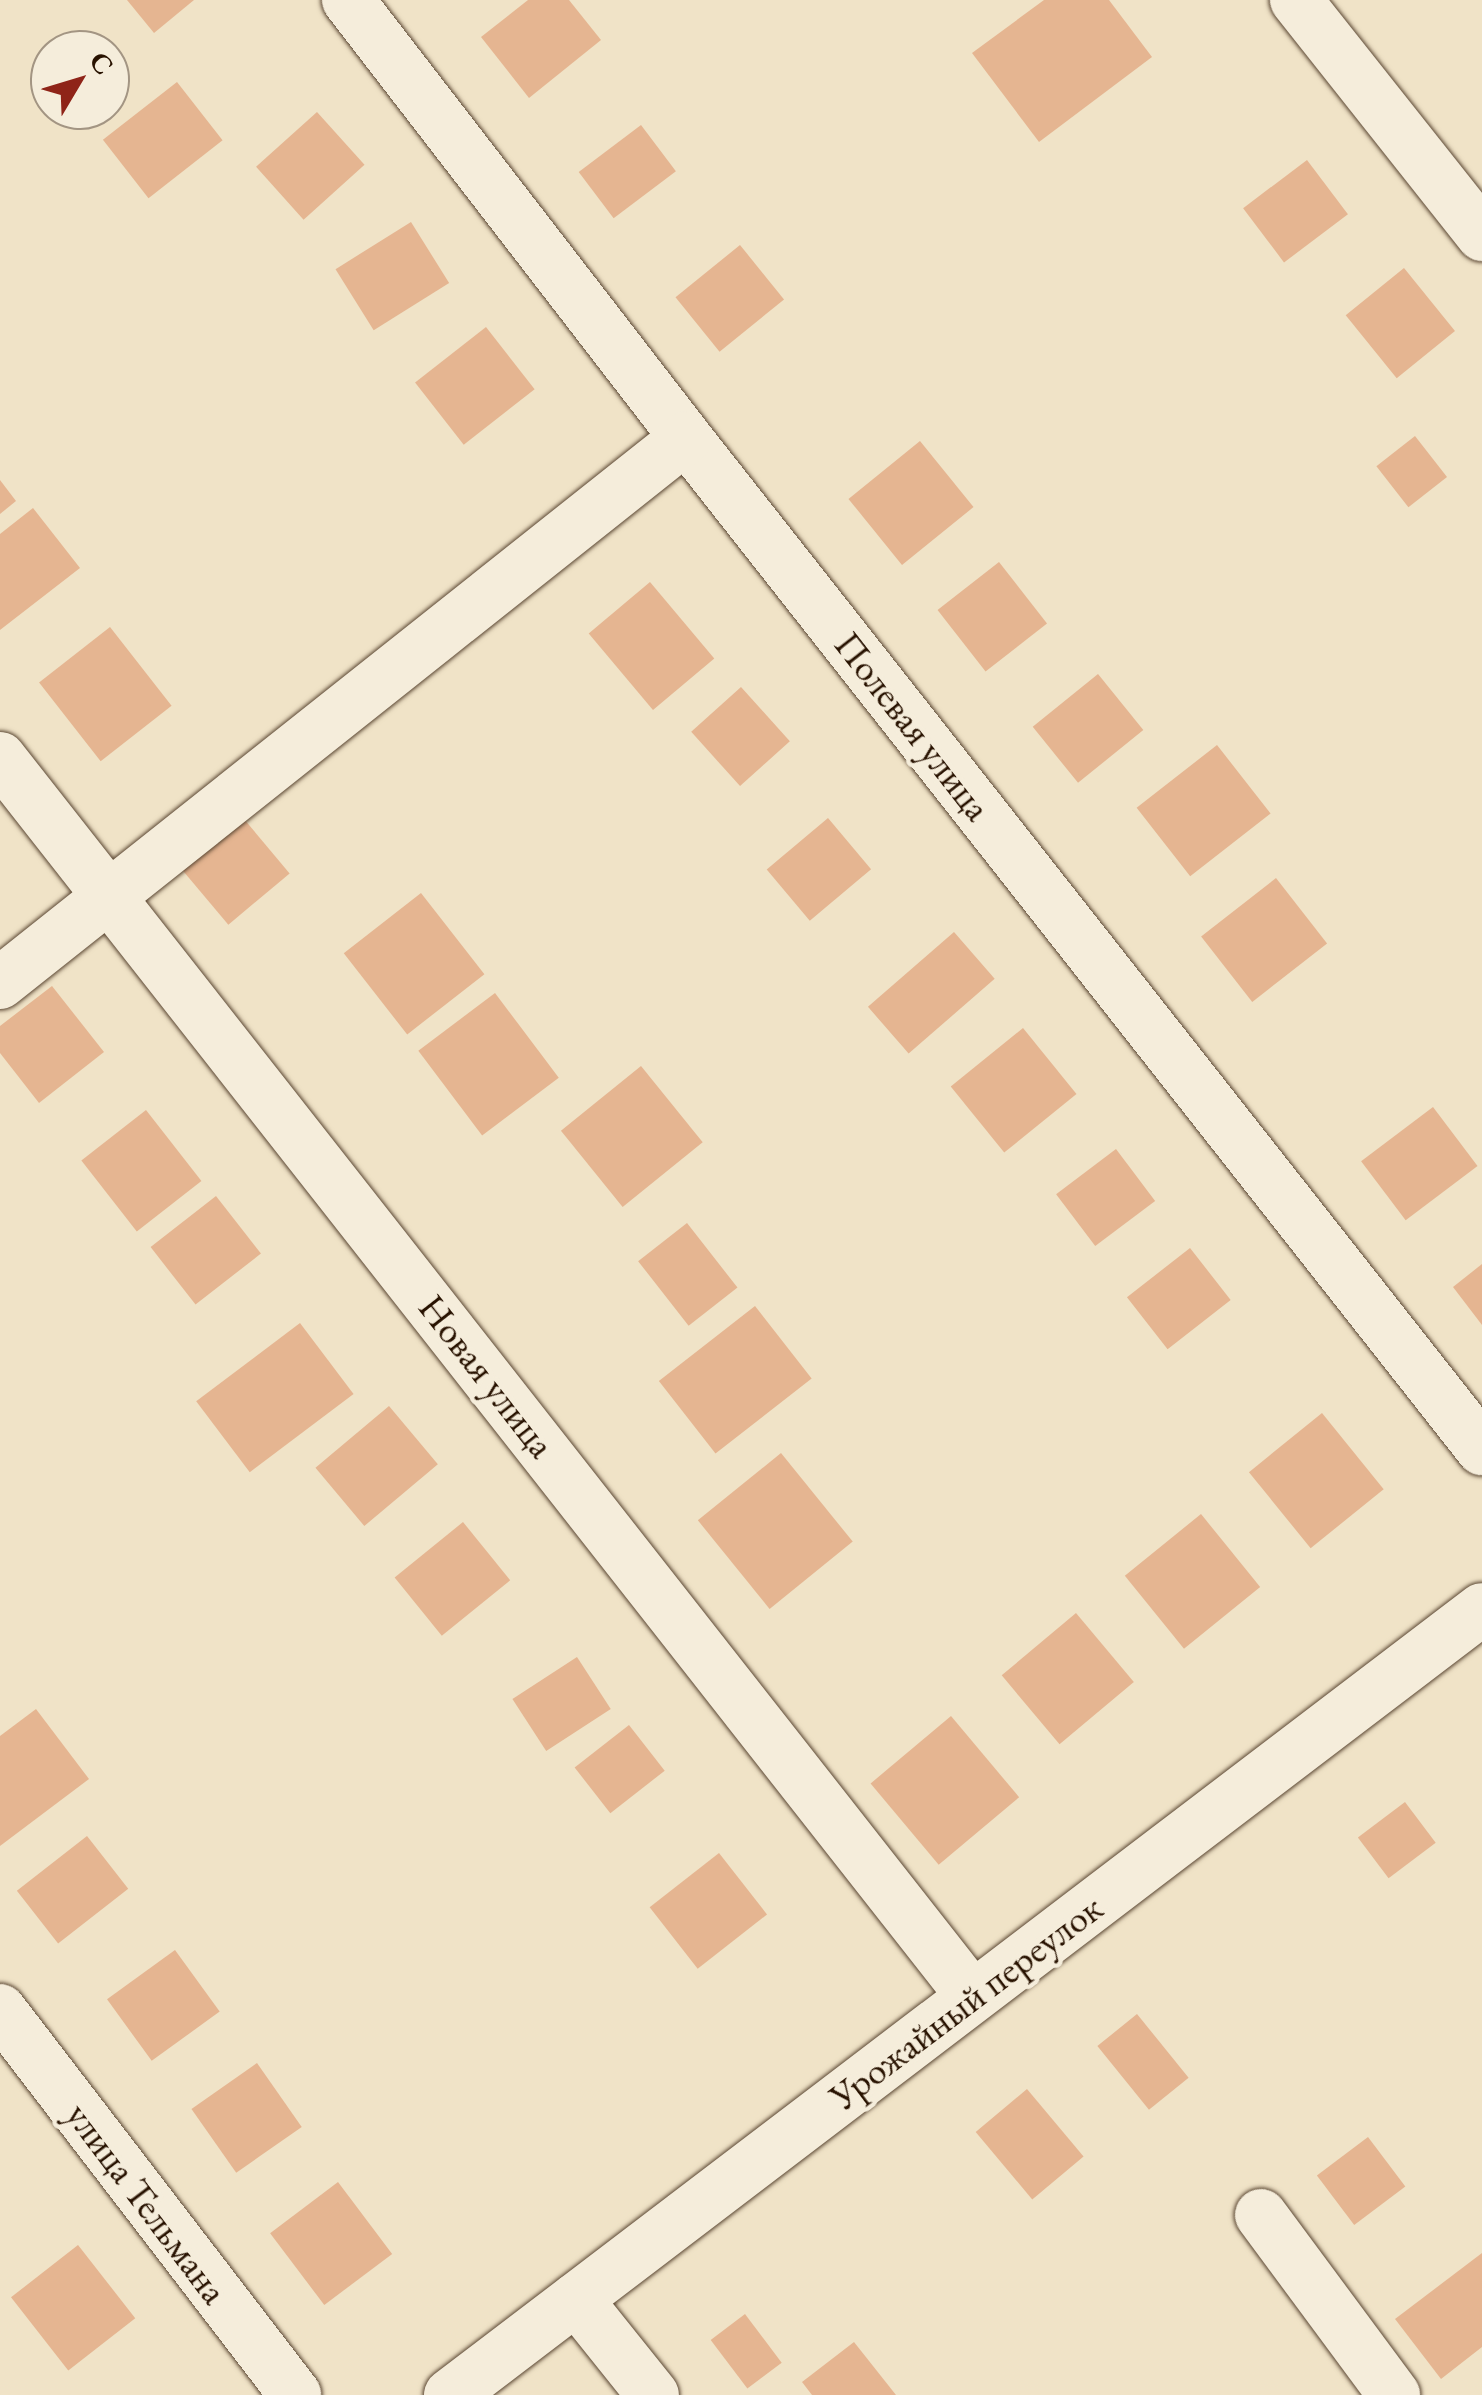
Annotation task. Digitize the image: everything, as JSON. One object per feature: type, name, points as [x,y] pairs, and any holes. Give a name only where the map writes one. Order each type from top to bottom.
[{"type":"street","name":"Полевая улица","points":[[348,0],[686,438],[1482,1449]]},
{"type":"street","points":[[1296,0],[1482,234]]},
{"type":"street","points":[[0,983],[686,438]]},
{"type":"street","name":"Новая улица","points":[[0,758],[972,1996]]},
{"type":"street","name":"Урожайный переулок","points":[[450,2395],[1482,1609]]},
{"type":"street","name":"улица Тельмана","points":[[0,2010],[294,2395]]},
{"type":"street","points":[[1261,2214],[1394,2395]]},
{"type":"street","points":[[576,2298],[653,2395]]},
{"type":"building","points":[[127,0],[194,0],[154,33]]},
{"type":"building","points":[[528,0],[569,0],[601,40],[529,98],[481,37]]},
{"type":"building","points":[[1044,0],[1109,0],[1152,57],[1039,142],[972,53]]},
{"type":"building","points":[[177,82],[223,140],[148,198],[103,140],[116,130],[130,130],[130,119]]},
{"type":"building","points":[[317,112],[365,165],[304,220],[256,167]]},
{"type":"building","points":[[641,125],[676,171],[614,218],[579,172]]},
{"type":"building","points":[[1307,160],[1348,214],[1284,262],[1243,208]]},
{"type":"building","points":[[411,222],[449,283],[374,330],[336,269]]},
{"type":"building","points":[[740,245],[784,299],[720,352],[675,297]]},
{"type":"building","points":[[1404,268],[1455,331],[1397,378],[1346,315]]},
{"type":"building","points":[[486,327],[535,389],[464,445],[415,382]]},
{"type":"building","points":[[1415,436],[1447,477],[1408,507],[1376,466]]},
{"type":"building","points":[[920,441],[973,507],[902,565],[849,499]]},
{"type":"building","points":[[0,480],[16,501],[0,514]]},
{"type":"building","points":[[33,508],[80,568],[0,630],[0,534]]},
{"type":"building","points":[[999,562],[1047,623],[986,671],[938,610]]},
{"type":"building","points":[[650,582],[714,659],[653,710],[589,633]]},
{"type":"building","points":[[110,627],[172,706],[101,761],[39,682]]},
{"type":"building","points":[[1098,674],[1143,730],[1078,783],[1033,727]]},
{"type":"building","points":[[741,687],[790,741],[740,786],[691,732]]},
{"type":"building","points":[[1217,745],[1271,814],[1190,876],[1137,808]]},
{"type":"building","points":[[828,818],[871,869],[810,921],[767,869]]},
{"type":"building","points":[[244,819],[290,873],[228,925],[183,870]]},
{"type":"building","points":[[1276,878],[1327,943],[1252,1002],[1201,936]]},
{"type":"building","points":[[421,893],[484,974],[407,1034],[344,953]]},
{"type":"building","points":[[954,932],[995,979],[909,1054],[868,1007]]},
{"type":"building","points":[[52,986],[104,1052],[39,1103],[0,1053],[0,1026]]},
{"type":"building","points":[[495,993],[559,1078],[482,1135],[418,1051]]},
{"type":"building","points":[[1023,1028],[1076,1094],[1004,1153],[951,1087]]},
{"type":"building","points":[[641,1066],[703,1142],[623,1207],[561,1131]]},
{"type":"building","points":[[1433,1107],[1478,1166],[1406,1220],[1361,1161]]},
{"type":"building","points":[[146,1110],[201,1181],[137,1231],[81,1160]]},
{"type":"building","points":[[1116,1149],[1155,1201],[1095,1246],[1056,1194]]},
{"type":"building","points":[[216,1196],[261,1254],[196,1305],[151,1247]]},
{"type":"building","points":[[687,1223],[737,1288],[689,1326],[638,1261]]},
{"type":"building","points":[[1190,1248],[1231,1300],[1168,1349],[1127,1297]]},
{"type":"building","points":[[1482,1264],[1482,1325],[1453,1287]]},
{"type":"building","points":[[755,1306],[812,1378],[716,1454],[659,1381]]},
{"type":"building","points":[[300,1323],[354,1394],[250,1472],[196,1401]]},
{"type":"building","points":[[389,1406],[438,1464],[364,1526],[315,1468]]},
{"type":"building","points":[[1322,1413],[1384,1489],[1311,1548],[1249,1472]]},
{"type":"building","points":[[781,1453],[853,1542],[770,1609],[698,1520]]},
{"type":"building","points":[[1201,1514],[1260,1587],[1184,1649],[1125,1576]]},
{"type":"building","points":[[463,1522],[510,1580],[442,1636],[395,1577]]},
{"type":"building","points":[[1076,1613],[1134,1682],[1060,1744],[1002,1675]]},
{"type":"building","points":[[577,1657],[611,1709],[546,1751],[512,1699]]},
{"type":"building","points":[[36,1709],[89,1779],[0,1846],[0,1736]]},
{"type":"building","points":[[951,1716],[1019,1797],[939,1865],[871,1783]]},
{"type":"building","points":[[629,1725],[665,1771],[610,1813],[575,1767]]},
{"type":"building","points":[[1405,1802],[1436,1843],[1389,1878],[1358,1838]]},
{"type":"building","points":[[87,1836],[128,1889],[58,1944],[17,1891]]},
{"type":"building","points":[[719,1853],[767,1914],[698,1969],[650,1907]]},
{"type":"building","points":[[175,1950],[220,2011],[152,2061],[107,1999]]},
{"type":"building","points":[[1137,2014],[1189,2078],[1149,2110],[1097,2046]]},
{"type":"building","points":[[257,2063],[302,2127],[236,2173],[191,2109]]},
{"type":"building","points":[[1027,2089],[1084,2156],[1032,2199],[976,2132]]},
{"type":"building","points":[[1368,2137],[1405,2187],[1354,2225],[1317,2176]]},
{"type":"building","points":[[338,2182],[392,2254],[324,2305],[270,2233]]},
{"type":"building","points":[[78,2245],[135,2318],[68,2371],[11,2297]]},
{"type":"building","points":[[1482,2253],[1482,2347],[1441,2379],[1395,2319]]},
{"type":"building","points":[[745,2314],[782,2363],[747,2389],[711,2340]]},
{"type":"building","points":[[854,2342],[896,2395],[812,2395],[802,2382]]}]
